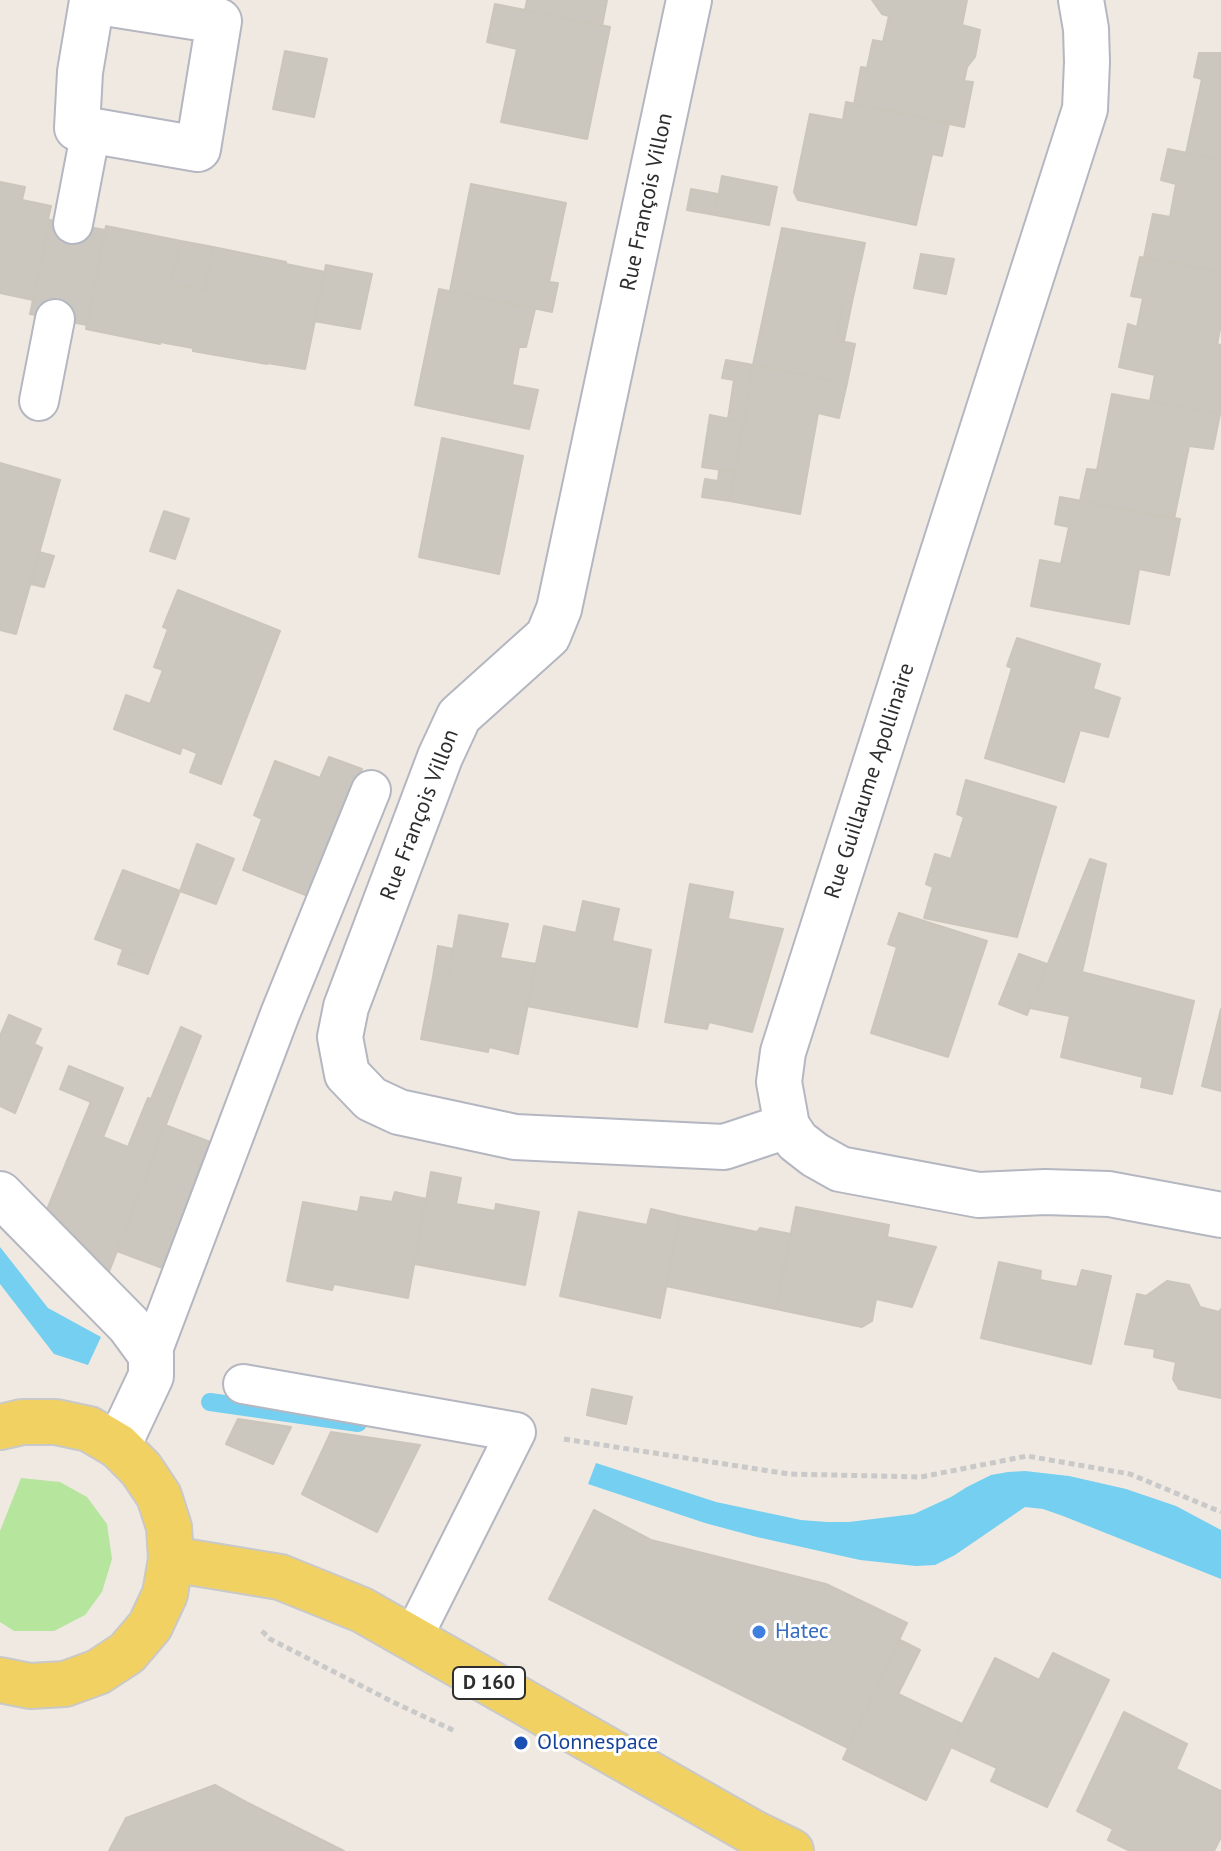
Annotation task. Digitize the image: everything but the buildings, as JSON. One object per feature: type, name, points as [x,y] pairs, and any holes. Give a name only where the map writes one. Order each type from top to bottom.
[{"type":"main road","points":[[0,1427],[22,1422],[56,1422],[89,1429],[118,1446],[141,1469],[159,1496],[169,1527],[171,1559],[165,1594],[150,1626],[127,1653],[98,1672],[65,1684],[30,1686],[0,1680]]},
{"type":"main road","name":"D 160","points":[[171,1559],[280,1577],[362,1610],[754,1833],[791,1851]]},
{"type":"street","points":[[92,0],[219,21],[198,149],[77,128],[80,72],[92,0]]},
{"type":"street","name":"Rue François Villon","points":[[689,0],[559,609],[548,636],[459,716],[440,757],[346,1007],[340,1037],[347,1074],[371,1099],[399,1112],[515,1137],[724,1147],[787,1126]]},
{"type":"street","name":"Rue Guillaume Apollinaire","points":[[787,1126],[779,1082],[783,1052],[1085,109],[1086,29],[1081,0]]},
{"type":"street","points":[[787,1126],[797,1141],[815,1155],[840,1169],[854,1172],[979,1195],[1045,1192],[1109,1194],[1221,1215]]},
{"type":"street","points":[[0,1194],[129,1325],[151,1355],[151,1376],[118,1446]]},
{"type":"lane","points":[[73,224],[91,130]]},
{"type":"lane","points":[[39,401],[55,319]]},
{"type":"lane","points":[[151,1355],[280,1014],[371,790]]},
{"type":"lane","points":[[243,1384],[516,1432],[412,1639]]},
{"type":"path","points":[[516,1432],[789,1474],[921,1477],[1027,1456],[1130,1474],[1221,1512]]},
{"type":"green space","points":[[21,1478],[60,1482],[87,1497],[107,1524],[112,1559],[102,1592],[85,1615],[54,1631],[14,1631],[0,1622],[0,1531]]},
{"type":"water","points":[[0,1247],[48,1308],[101,1337],[88,1365],[54,1354],[0,1284]]},
{"type":"water","points":[[596,1463],[716,1502],[801,1520],[827,1522],[914,1514],[991,1475],[1025,1471],[1069,1476],[1126,1489],[1176,1506],[1221,1530],[1221,1579],[1063,1516],[1025,1507],[955,1555],[935,1565],[860,1560],[705,1523],[588,1484]]},
{"type":"waterway","points":[[210,1402],[358,1423]]},
{"type":"place","name":"Hatec","points":[[759,1632]]},
{"type":"place","name":"Olonnespace","points":[[521,1743]]}]
